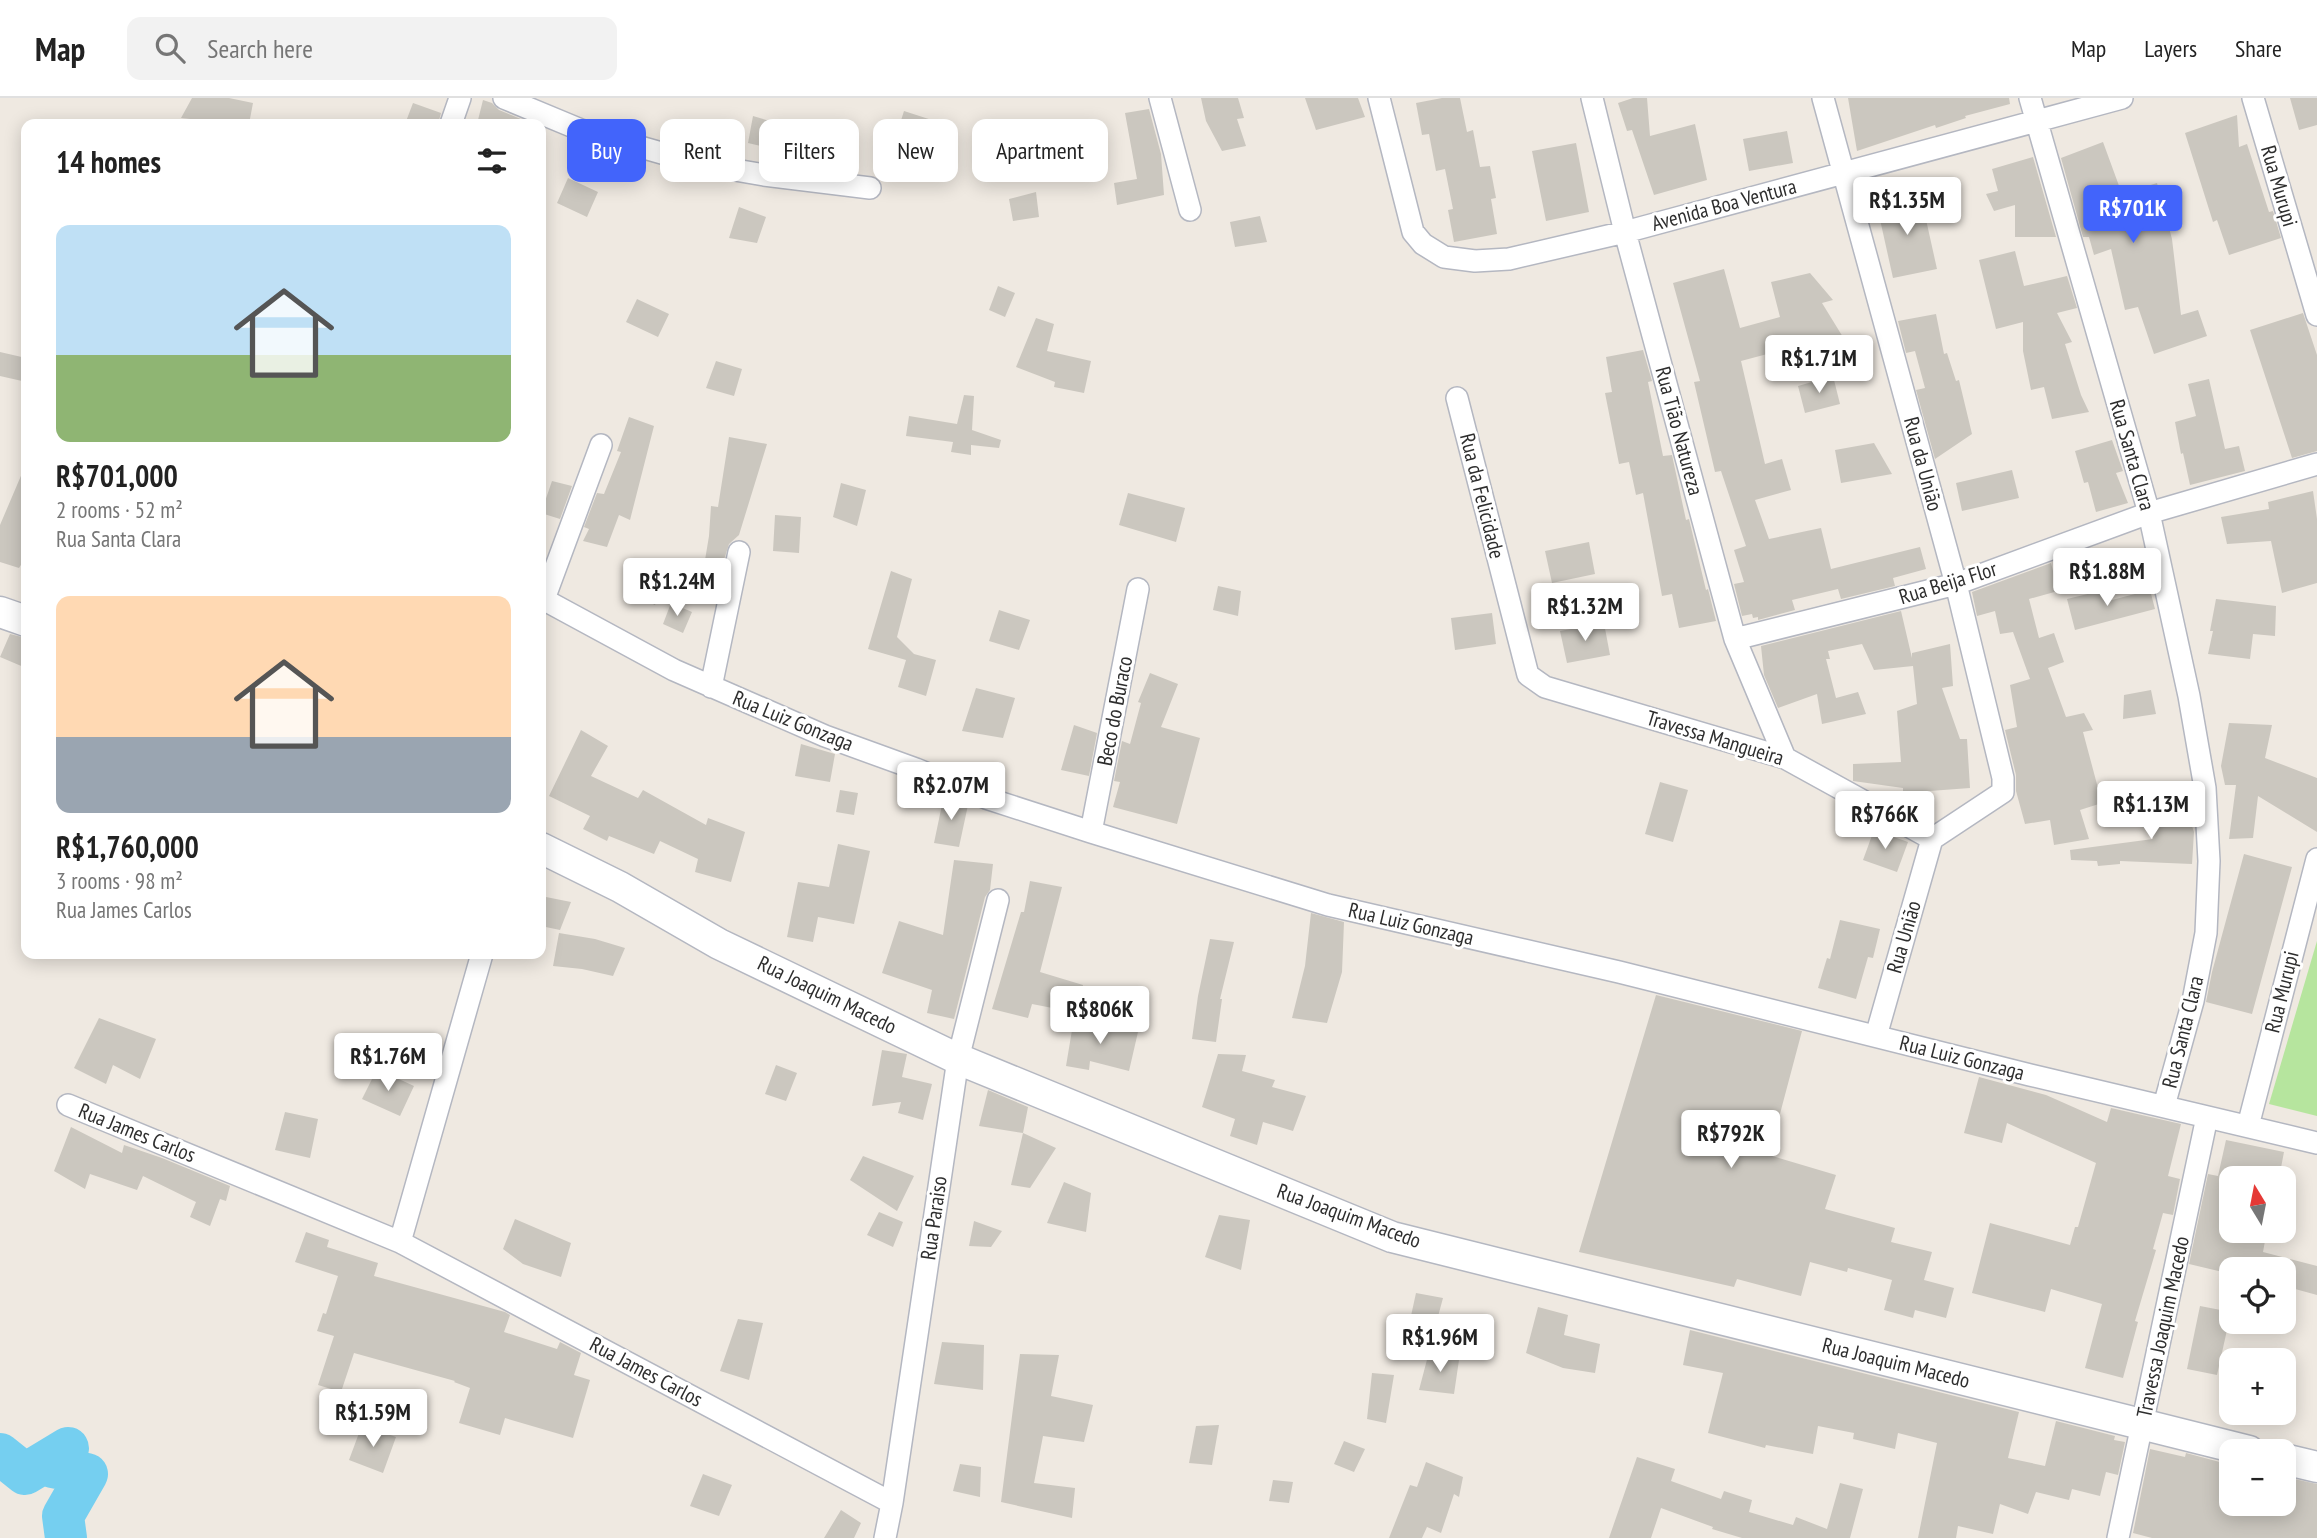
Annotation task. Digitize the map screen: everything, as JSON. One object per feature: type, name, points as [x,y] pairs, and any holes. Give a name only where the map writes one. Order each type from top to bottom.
[{"type":"street","points":[[452,119],[460,98]]},
{"type":"street","points":[[504,98],[581,130],[700,164],[789,179],[870,188]]},
{"type":"street","points":[[1160,98],[1190,211]]},
{"type":"street","name":"Avenida Boa Ventura","points":[[1379,98],[1413,232],[1423,244],[1444,257],[1475,261],[1509,259],[1625,232],[2122,98]]},
{"type":"street","name":"Rua Tião Natureza","points":[[1592,98],[1625,232],[1735,639],[1786,758]]},
{"type":"street","name":"Rua da União","points":[[1823,98],[1956,584],[2003,778],[2003,792],[1932,839]]},
{"type":"street","name":"Rua Santa Clara","points":[[2031,98],[2149,513],[2199,742],[2205,788],[2209,861],[2206,933],[2193,1001],[2164,1106]]},
{"type":"street","name":"Rua Murupi","points":[[2253,98],[2317,315]]},
{"type":"street","name":"Rua da Felicidade","points":[[1457,398],[1528,676]]},
{"type":"street","points":[[546,589],[601,445]]},
{"type":"street","name":"Rua Beija Flor","points":[[1735,639],[1956,584],[2149,513],[2317,464]]},
{"type":"street","points":[[710,687],[739,552]]},
{"type":"street","name":"Beco do Buraco","points":[[1091,832],[1138,589]]},
{"type":"street","name":"Rua Luiz Gonzaga","points":[[546,601],[674,670],[825,736],[986,798],[1328,905],[1619,972],[2317,1143]]},
{"type":"street","points":[[0,612],[21,619]]},
{"type":"street","name":"Travessa Mangueira","points":[[1528,676],[1545,687],[1786,758],[1932,839]]},
{"type":"street","name":"Rua União","points":[[1876,1036],[1932,839]]},
{"type":"street","name":"Rua Joaquim Macedo","points":[[546,850],[620,887],[719,944],[958,1059],[1392,1237],[2219,1444]]},
{"type":"street","name":"Rua Murupi","points":[[2248,1126],[2316,865]]},
{"type":"street","name":"Rua Paraiso","points":[[885,1538],[958,1059],[998,900]]},
{"type":"street","points":[[400,1242],[481,959]]},
{"type":"street","name":"Rua James Carlos","points":[[68,1105],[400,1242],[892,1503]]},
{"type":"street","name":"Travessa Joaquim Macedo","points":[[2118,1538],[2207,1117]]},
{"type":"street","points":[[2296,1462],[2317,1467]]},
{"type":"green space","points":[[2317,941],[2317,1116],[2269,1104]]},
{"type":"building","points":[[192,98],[229,98],[253,103],[250,119],[181,118]]},
{"type":"building","points":[[1201,98],[1238,98],[1244,118],[1237,119],[1246,146],[1222,151],[1206,121]]},
{"type":"building","points":[[1305,98],[1358,98],[1365,117],[1316,130]]},
{"type":"building","points":[[1460,98],[1467,132],[1473,130],[1480,167],[1490,166],[1496,198],[1491,199],[1497,234],[1454,242],[1448,210],[1453,209],[1445,169],[1436,171],[1429,134],[1422,135],[1416,103]]},
{"type":"building","points":[[1633,98],[1647,98],[1650,136],[1695,124],[1707,180],[1654,195],[1632,130],[1627,131],[1618,103]]},
{"type":"building","points":[[1848,98],[2009,98],[2010,104],[1857,151]]},
{"type":"building","points":[[2290,98],[2317,98],[2317,125],[2299,130]]},
{"type":"building","points":[[483,100],[521,119],[478,119]]},
{"type":"building","points":[[413,103],[441,113],[439,119],[407,119]]},
{"type":"building","points":[[1149,109],[1161,154],[1164,195],[1117,205],[1114,183],[1137,179],[1125,113]]},
{"type":"building","points":[[904,111],[929,119],[901,119]]},
{"type":"building","points":[[2237,115],[2239,147],[2247,144],[2269,212],[2273,211],[2281,238],[2229,255],[2217,220],[2213,222],[2185,133]]},
{"type":"building","points":[[753,116],[763,119],[759,119],[759,146],[748,143]]},
{"type":"building","points":[[1787,131],[1793,163],[1749,171],[1743,139]]},
{"type":"building","points":[[2103,142],[2122,194],[2157,183],[2172,239],[2181,315],[2198,310],[2207,336],[2154,354],[2138,307],[2125,310],[2111,249],[2094,255],[2089,237],[2083,237],[2061,158]]},
{"type":"building","points":[[1576,143],[1589,212],[1546,221],[1532,151]]},
{"type":"building","points":[[2033,157],[2056,237],[2015,237],[2015,205],[1994,211],[1986,194],[1998,191],[1992,169]]},
{"type":"building","points":[[567,180],[598,192],[587,217],[557,203]]},
{"type":"building","points":[[1036,192],[1039,217],[1013,221],[1009,199]]},
{"type":"building","points":[[1921,197],[1937,269],[1893,278],[1877,206]]},
{"type":"building","points":[[739,207],[766,217],[757,243],[729,238]]},
{"type":"building","points":[[1260,216],[1267,242],[1235,247],[1230,222]]},
{"type":"building","points":[[2015,251],[2024,286],[2067,276],[2077,308],[2057,313],[2072,342],[2065,344],[2089,412],[2052,419],[2044,387],[2031,390],[2023,351],[2023,322],[1996,329],[1979,260]]},
{"type":"building","points":[[1724,269],[1740,328],[1780,317],[1771,282],[1810,273],[1833,300],[1822,303],[1846,342],[1852,340],[1857,363],[1826,372],[1823,335],[1768,344],[1771,353],[1741,361],[1765,464],[1782,459],[1791,490],[1755,500],[1769,539],[1821,528],[1831,569],[1920,547],[1926,569],[1893,578],[1895,586],[1841,599],[1838,589],[1792,600],[1795,610],[1758,620],[1758,617],[1753,618],[1752,614],[1742,616],[1734,584],[1744,582],[1734,550],[1746,546],[1721,471],[1715,472],[1694,382],[1700,381],[1673,283]]},
{"type":"building","points":[[998,286],[1015,293],[1005,317],[989,310]]},
{"type":"building","points":[[637,299],[669,314],[658,337],[626,322]]},
{"type":"building","points":[[2303,313],[2317,355],[2317,451],[2292,458],[2250,330]]},
{"type":"building","points":[[1936,314],[1944,354],[1947,353],[1956,381],[1959,380],[1972,434],[1935,459],[1916,390],[1925,388],[1915,351],[1906,353],[1898,321]]},
{"type":"building","points":[[1036,318],[1054,324],[1047,351],[1091,361],[1084,393],[1054,387],[1055,382],[1016,367]]},
{"type":"building","points":[[1643,350],[1652,381],[1648,382],[1663,456],[1672,455],[1686,520],[1689,519],[1716,621],[1679,628],[1672,594],[1662,596],[1643,493],[1636,495],[1629,462],[1619,464],[1605,393],[1612,392],[1606,357]]},
{"type":"building","points":[[0,352],[21,357],[21,381],[0,376]]},
{"type":"building","points":[[716,361],[742,369],[734,396],[706,388]]},
{"type":"building","points":[[1833,376],[1840,404],[1805,413],[1798,386]]},
{"type":"building","points":[[2209,379],[2225,449],[2239,446],[2245,471],[2190,485],[2175,422],[2196,416],[2188,384]]},
{"type":"building","points":[[964,395],[974,396],[972,430],[1001,440],[999,448],[971,445],[971,455],[951,452],[953,442],[906,436],[909,416],[957,424]]},
{"type":"building","points":[[629,417],[654,426],[630,520],[619,515],[607,547],[583,541],[589,529],[584,527],[597,493],[604,494],[621,452],[617,451]]},
{"type":"building","points":[[729,437],[767,444],[739,535],[729,544],[723,563],[705,560],[711,506],[718,507]]},
{"type":"building","points":[[2112,440],[2123,471],[2116,473],[2128,503],[2096,512],[2088,482],[2084,483],[2075,451]]},
{"type":"building","points":[[1874,443],[1892,474],[1841,483],[1835,450]]},
{"type":"building","points":[[2012,470],[2019,498],[1962,511],[1956,483]]},
{"type":"building","points":[[21,476],[19,568],[0,562],[0,525]]},
{"type":"building","points":[[552,481],[572,486],[560,519],[546,515],[546,498]]},
{"type":"building","points":[[841,483],[866,490],[857,526],[833,517]]},
{"type":"building","points":[[2313,491],[2317,519],[2317,583],[2282,593],[2271,541],[2227,544],[2221,517],[2269,509],[2268,502]]},
{"type":"building","points":[[1128,493],[1185,508],[1176,542],[1119,525]]},
{"type":"building","points":[[775,515],[801,517],[799,553],[773,551]]},
{"type":"building","points":[[1589,542],[1595,574],[1552,583],[1545,551]]},
{"type":"building","points":[[2051,563],[2058,591],[2029,599],[2039,638],[2054,633],[2064,662],[2048,668],[2066,717],[2084,713],[2093,730],[2083,732],[2102,803],[2080,810],[2089,839],[2054,845],[2050,820],[2025,824],[2005,730],[2017,727],[2010,685],[2030,679],[2013,632],[2000,634],[1995,611],[1977,616],[1972,592]]},
{"type":"building","points":[[891,571],[912,579],[897,637],[914,654],[936,660],[926,696],[898,687],[906,660],[868,649]]},
{"type":"building","points":[[646,580],[663,587],[655,605],[639,598]]},
{"type":"building","points":[[1218,586],[1241,591],[1238,616],[1213,610]]},
{"type":"building","points":[[2108,589],[2112,600],[2150,590],[2155,609],[2075,630],[2067,599]]},
{"type":"building","points":[[2216,599],[2276,606],[2275,636],[2253,634],[2250,659],[2208,654]]},
{"type":"building","points":[[671,603],[692,612],[683,633],[663,624]]},
{"type":"building","points":[[999,610],[1030,620],[1019,650],[989,641]]},
{"type":"building","points":[[1901,611],[1912,658],[1912,653],[1950,644],[1953,686],[1942,688],[1960,739],[1967,739],[1970,788],[1903,793],[1903,788],[1853,781],[1853,764],[1901,762],[1897,711],[1917,704],[1913,666],[1874,670],[1862,644],[1828,651],[1830,659],[1826,659],[1836,698],[1858,692],[1866,714],[1822,724],[1817,694],[1778,708],[1764,675],[1761,646]]},
{"type":"building","points":[[1492,613],[1496,644],[1455,650],[1451,618]]},
{"type":"building","points":[[1604,623],[1610,655],[1567,663],[1560,631]]},
{"type":"building","points":[[10,634],[21,637],[21,666],[0,657]]},
{"type":"building","points":[[1150,673],[1178,684],[1161,727],[1200,738],[1177,824],[1113,807],[1120,782],[1114,781],[1122,741],[1130,744],[1141,703],[1138,702]]},
{"type":"building","points":[[976,688],[1015,698],[1003,738],[962,731]]},
{"type":"building","points":[[2151,690],[2156,714],[2123,719],[2124,695]]},
{"type":"building","points":[[2229,723],[2272,725],[2265,758],[2317,778],[2317,832],[2258,796],[2253,838],[2229,839],[2236,785],[2225,785],[2221,766]]},
{"type":"building","points":[[1074,725],[1097,733],[1089,776],[1061,770]]},
{"type":"building","points":[[581,730],[608,746],[591,776],[638,798],[643,790],[706,825],[708,818],[745,832],[731,882],[695,872],[698,859],[660,841],[654,854],[609,836],[607,841],[583,829],[590,816],[549,796]]},
{"type":"building","points":[[801,744],[835,754],[830,782],[795,776]]},
{"type":"building","points":[[1660,782],[1688,790],[1673,842],[1645,834]]},
{"type":"building","points":[[840,790],[858,793],[854,815],[836,812]]},
{"type":"building","points":[[944,795],[968,805],[959,847],[934,843]]},
{"type":"building","points":[[2182,796],[2194,832],[2192,864],[2120,861],[2120,864],[2098,866],[2097,861],[2071,860],[2070,850],[2153,839],[2153,806]]},
{"type":"building","points":[[1874,830],[1908,842],[1897,872],[1863,860]]},
{"type":"building","points":[[838,844],[870,851],[854,924],[818,917],[813,942],[787,937],[798,882],[829,887]]},
{"type":"building","points":[[2244,854],[2292,867],[2252,1014],[2206,1002]]},
{"type":"building","points":[[954,860],[993,864],[990,890],[985,897],[954,1019],[927,1013],[932,990],[882,973],[899,921],[943,935]]},
{"type":"building","points":[[1030,881],[1062,887],[1040,972],[1083,985],[1078,1013],[1032,1004],[1028,1018],[992,1009],[1021,912],[1024,912]]},
{"type":"building","points":[[546,897],[571,902],[560,930],[546,927]]},
{"type":"building","points":[[1311,913],[1344,922],[1342,972],[1327,1023],[1292,1018],[1305,966]]},
{"type":"building","points":[[1840,920],[1880,929],[1873,958],[1868,957],[1856,999],[1818,988],[1827,958],[1830,959]]},
{"type":"building","points":[[559,933],[595,939],[625,948],[613,976],[553,966]]},
{"type":"building","points":[[1210,939],[1234,942],[1220,999],[1216,1042],[1192,1039]]},
{"type":"building","points":[[1656,995],[1802,1031],[1769,1155],[1836,1175],[1825,1209],[1895,1228],[1891,1242],[1932,1252],[1924,1280],[1954,1288],[1946,1318],[1915,1310],[1913,1318],[1884,1310],[1892,1280],[1848,1268],[1847,1272],[1810,1262],[1801,1296],[1737,1279],[1734,1287],[1579,1252]]},
{"type":"building","points":[[99,1018],[156,1039],[140,1079],[113,1065],[106,1084],[74,1068]]},
{"type":"building","points":[[1074,1018],[1138,1032],[1129,1071],[1090,1061],[1089,1070],[1066,1066]]},
{"type":"building","points":[[882,1050],[907,1054],[902,1077],[932,1084],[923,1120],[898,1113],[901,1102],[872,1106]]},
{"type":"building","points":[[1218,1054],[1246,1055],[1242,1071],[1275,1080],[1272,1087],[1306,1096],[1293,1131],[1263,1122],[1257,1145],[1230,1136],[1235,1119],[1202,1107]]},
{"type":"building","points":[[776,1065],[797,1073],[786,1101],[765,1094]]},
{"type":"building","points":[[377,1069],[414,1086],[400,1116],[362,1099]]},
{"type":"building","points":[[1979,1077],[2046,1095],[2107,1122],[2111,1108],[2181,1124],[2168,1176],[2180,1179],[2173,1215],[2163,1213],[2123,1378],[2085,1368],[2102,1304],[2051,1289],[2045,1312],[1972,1293],[1990,1223],[2070,1245],[2075,1227],[2078,1227],[2096,1163],[2007,1123],[2002,1143],[1964,1133]]},
{"type":"building","points":[[988,1090],[1028,1107],[1023,1133],[979,1126]]},
{"type":"building","points":[[285,1112],[318,1119],[310,1158],[275,1150]]},
{"type":"building","points":[[71,1127],[122,1153],[124,1145],[230,1186],[226,1201],[220,1199],[210,1226],[190,1217],[196,1202],[143,1176],[137,1190],[90,1174],[85,1189],[54,1171]]},
{"type":"building","points":[[1023,1133],[1056,1148],[1030,1188],[1011,1185]]},
{"type":"building","points":[[2226,1140],[2284,1152],[2281,1166],[2220,1166]]},
{"type":"building","points":[[863,1156],[914,1176],[897,1211],[850,1180]]},
{"type":"building","points":[[2219,1172],[2219,1243],[2265,1243],[2263,1252],[2282,1257],[2219,1257],[2219,1271],[2189,1264],[2208,1174],[2218,1176]]},
{"type":"building","points":[[1064,1182],[1091,1193],[1086,1232],[1047,1223]]},
{"type":"building","points":[[879,1212],[903,1222],[893,1247],[867,1235]]},
{"type":"building","points":[[1219,1215],[1250,1220],[1241,1270],[1205,1257]]},
{"type":"building","points":[[515,1219],[571,1243],[561,1277],[523,1264],[503,1249]]},
{"type":"building","points":[[974,1221],[1002,1231],[991,1247],[969,1246]]},
{"type":"building","points":[[306,1232],[329,1240],[327,1247],[378,1263],[374,1276],[505,1312],[510,1315],[504,1332],[557,1349],[560,1342],[581,1353],[574,1375],[590,1380],[573,1438],[505,1418],[500,1435],[459,1423],[470,1388],[455,1381],[354,1353],[341,1392],[318,1385],[334,1336],[317,1331],[323,1313],[326,1314],[338,1276],[295,1262]]},
{"type":"building","points":[[2296,1261],[2317,1266],[2317,1295],[2296,1289]]},
{"type":"building","points":[[1416,1293],[1443,1298],[1433,1335],[1407,1334]]},
{"type":"building","points":[[2200,1306],[2219,1310],[2219,1334],[2226,1334],[2223,1348],[2219,1348],[2217,1375],[2187,1369]]},
{"type":"building","points":[[1538,1307],[1568,1315],[1564,1335],[1600,1344],[1595,1373],[1563,1368],[1526,1353]]},
{"type":"building","points":[[738,1319],[763,1323],[749,1380],[720,1371]]},
{"type":"building","points":[[1690,1330],[2019,1412],[2008,1458],[2045,1466],[2056,1421],[2115,1436],[2114,1440],[2125,1442],[2118,1475],[2106,1472],[2100,1496],[2072,1489],[2069,1500],[2036,1492],[2028,1514],[2000,1504],[1993,1534],[1958,1526],[1956,1538],[1918,1538],[1937,1443],[1898,1433],[1895,1449],[1853,1439],[1854,1433],[1818,1426],[1813,1454],[1766,1445],[1765,1448],[1708,1433],[1723,1373],[1683,1365]]},
{"type":"building","points":[[942,1342],[984,1345],[983,1390],[934,1384]]},
{"type":"building","points":[[1429,1352],[1459,1360],[1454,1394],[1419,1390]]},
{"type":"building","points":[[1020,1354],[1059,1355],[1051,1396],[1093,1405],[1084,1442],[1043,1436],[1034,1483],[1075,1488],[1072,1518],[1001,1502]]},
{"type":"building","points":[[1372,1373],[1394,1375],[1386,1423],[1367,1419]]},
{"type":"building","points":[[362,1425],[396,1437],[383,1473],[349,1460]]},
{"type":"building","points":[[1219,1425],[1212,1465],[1189,1463],[1196,1426]]},
{"type":"building","points":[[1344,1441],[1365,1449],[1354,1472],[1334,1464]]},
{"type":"building","points":[[2150,1449],[2185,1457],[2186,1453],[2219,1462],[2219,1516],[2296,1516],[2296,1479],[2317,1484],[2317,1538],[2152,1538],[2133,1533]]},
{"type":"building","points":[[1637,1457],[1675,1469],[1671,1481],[1721,1499],[1724,1491],[1752,1500],[1749,1512],[1793,1525],[1796,1517],[1827,1529],[1840,1483],[1863,1489],[1850,1538],[1742,1538],[1661,1508],[1651,1538],[1609,1538]]},
{"type":"building","points":[[1426,1462],[1463,1477],[1459,1497],[1454,1494],[1441,1533],[1427,1527],[1422,1538],[1389,1538],[1410,1485],[1417,1487]]},
{"type":"building","points":[[960,1464],[981,1467],[980,1497],[953,1491]]},
{"type":"building","points":[[703,1474],[732,1485],[719,1516],[690,1506]]},
{"type":"building","points":[[1273,1480],[1293,1482],[1289,1503],[1269,1501]]},
{"type":"building","points":[[841,1510],[861,1523],[854,1538],[824,1538]]},
{"type":"waterway","points":[[0,1454],[25,1474],[68,1448],[52,1467],[87,1474],[63,1516],[66,1538]]}]
